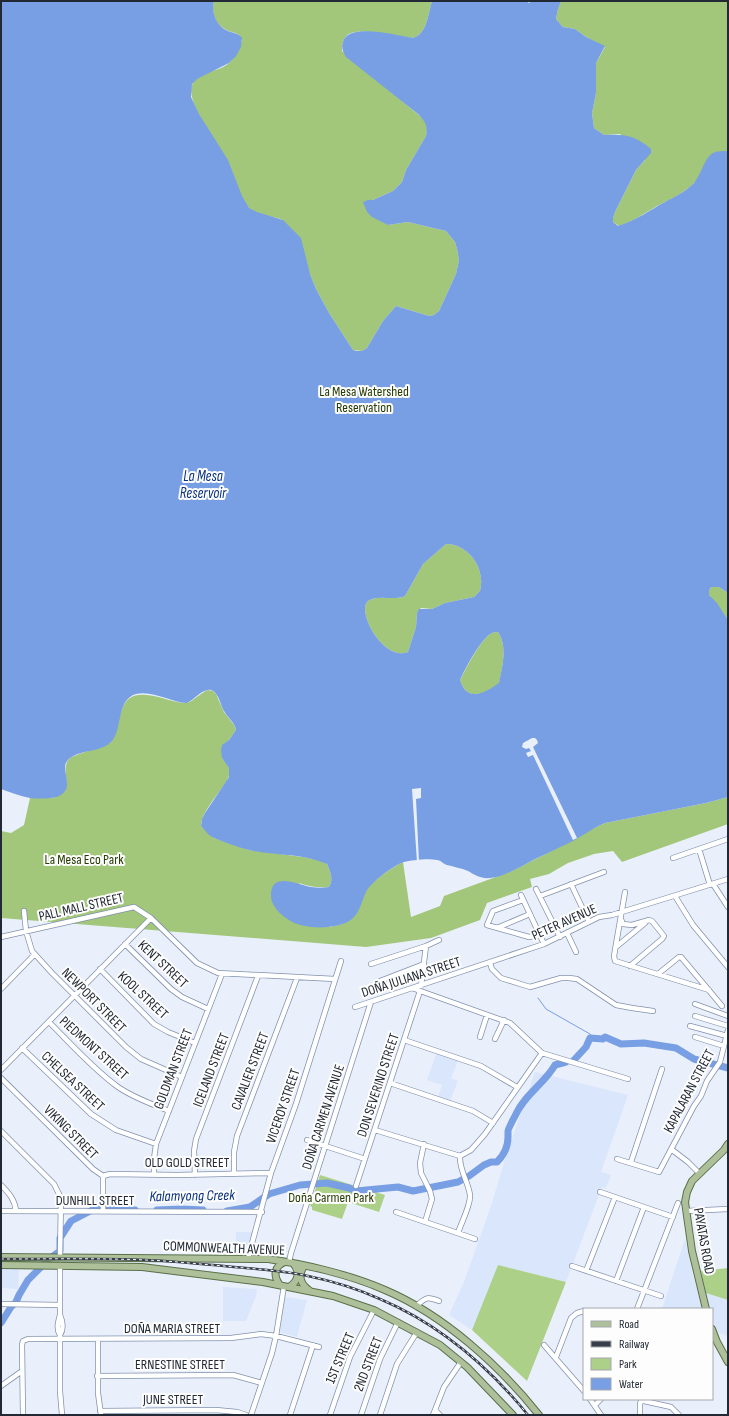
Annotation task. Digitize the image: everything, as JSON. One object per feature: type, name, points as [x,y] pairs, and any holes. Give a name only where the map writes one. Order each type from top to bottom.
[{"type":"main road","name":"PAYATAS ROAD","points":[[706,1308],[692,1251],[685,1202],[687,1192],[692,1182],[699,1173],[724,1150],[728,1144]]},
{"type":"main road","name":"COMMONWEALTH AVENUE","points":[[1,1257],[248,1258],[289,1262],[363,1282],[386,1290],[416,1306],[472,1346],[527,1399],[539,1415]]},
{"type":"main road","points":[[289,1262],[297,1268],[298,1276],[294,1283],[284,1286],[276,1278],[275,1273],[278,1266],[289,1262]]},
{"type":"main road","name":"COMMONWEALTH AVENUE","points":[[1,1265],[142,1267],[284,1286],[333,1296],[374,1310],[440,1345],[461,1362],[513,1415]]},
{"type":"main road","points":[[304,1266],[300,1278],[303,1285],[309,1290]]},
{"type":"main road","points":[[713,1331],[728,1362]]},
{"type":"street","points":[[673,858],[728,840]]},
{"type":"street","points":[[698,850],[711,885],[728,907]]},
{"type":"street","points":[[540,896],[604,872]]},
{"type":"street","name":"PETER AVENUE","points":[[474,968],[544,944],[600,916],[612,915],[728,879]]},
{"type":"street","points":[[571,884],[589,922]]},
{"type":"street","points":[[536,889],[560,937]]},
{"type":"street","points":[[625,892],[614,959],[630,966],[709,990]]},
{"type":"street","points":[[521,895],[544,944]]},
{"type":"street","points":[[675,896],[693,925],[728,967]]},
{"type":"street","points":[[523,900],[492,911],[487,925],[529,937],[540,935]]},
{"type":"street","name":"PALL MALL STREET","points":[[1,937],[134,907],[151,918],[197,963],[212,971],[222,974],[335,979]]},
{"type":"street","name":"NEWPORT STREET","points":[[24,911],[26,931],[34,954],[74,996],[126,1047],[141,1059],[182,1076]]},
{"type":"street","points":[[497,928],[530,914]]},
{"type":"street","points":[[1,1070],[151,918]]},
{"type":"street","points":[[621,919],[623,924],[627,926],[648,921],[654,922],[663,934],[663,938],[630,966]]},
{"type":"street","points":[[616,947],[648,921]]},
{"type":"street","points":[[567,933],[576,952]]},
{"type":"street","points":[[371,964],[426,946],[439,940]]},
{"type":"street","name":"KENT STREET","points":[[126,944],[171,989],[182,997],[208,1010]]},
{"type":"street","points":[[421,986],[426,946]]},
{"type":"street","points":[[1,988],[34,954]]},
{"type":"street","points":[[658,974],[681,957],[722,1006]]},
{"type":"street","name":"VICEROY STREET","points":[[248,1258],[262,1212],[271,1173],[296,1104],[341,961]]},
{"type":"street","points":[[490,963],[492,969],[502,978],[530,987],[561,978],[569,978],[577,980],[616,1005],[653,1011]]},
{"type":"street","points":[[380,981],[424,964]]},
{"type":"street","name":"DOÑA JULIANA STREET","points":[[355,1007],[474,968]]},
{"type":"street","name":"KOOL STREET","points":[[100,970],[154,1024],[168,1032],[195,1043]]},
{"type":"street","name":"GOLDMAN STREET","points":[[154,1174],[156,1144],[222,974]]},
{"type":"street","name":"ICELAND STREET","points":[[195,1174],[194,1151],[196,1139],[258,976]]},
{"type":"street","name":"CAVALIER STREET","points":[[234,1173],[234,1147],[297,978]]},
{"type":"street","points":[[427,984],[425,986],[425,990],[429,995]]},
{"type":"street","points":[[412,988],[504,1020],[510,1023],[542,1053],[628,1079]]},
{"type":"street","name":"DON SEVERINO STREET","points":[[356,1186],[420,991]]},
{"type":"street","name":"DOÑA CARMEN AVENUE","points":[[289,1262],[370,1002]]},
{"type":"street","points":[[695,1004],[728,1016]]},
{"type":"street","points":[[480,1037],[487,1015]]},
{"type":"street","points":[[695,1016],[728,1026]]},
{"type":"street","points":[[495,1039],[504,1020]]},
{"type":"street","name":"PIEDMONT STREET","points":[[48,1022],[108,1080],[135,1096],[169,1111]]},
{"type":"street","points":[[690,1026],[727,1033]]},
{"type":"street","name":"KAPALARAN STREET","points":[[699,1173],[671,1149],[701,1096],[707,1081],[718,1064],[727,1033]]},
{"type":"street","points":[[695,1037],[724,1046]]},
{"type":"street","points":[[404,1040],[481,1066],[517,1087]]},
{"type":"street","name":"CHELSEA STREET","points":[[22,1048],[91,1114],[116,1130],[156,1144]]},
{"type":"street","points":[[375,1130],[460,1156],[471,1150],[485,1134],[542,1053]]},
{"type":"street","points":[[631,1162],[662,1069]]},
{"type":"street","name":"VIKING STREET","points":[[1,1078],[93,1169],[103,1176],[103,1211]]},
{"type":"street","points":[[390,1083],[473,1111],[493,1123]]},
{"type":"street","points":[[1,1131],[54,1184],[59,1195],[58,1201],[61,1209],[60,1257]]},
{"type":"street","points":[[307,1140],[365,1159]]},
{"type":"street","points":[[424,1144],[420,1163],[432,1199],[425,1222]]},
{"type":"street","points":[[617,1159],[631,1162],[659,1172],[671,1149]]},
{"type":"street","points":[[458,1233],[469,1205],[470,1198],[460,1162],[460,1156]]},
{"type":"street","name":"OLD GOLD STREET","points":[[103,1176],[110,1174],[271,1173]]},
{"type":"street","points":[[1,1185],[12,1198],[16,1211]]},
{"type":"street","points":[[600,1192],[673,1217]]},
{"type":"street","points":[[586,1271],[615,1197]]},
{"type":"street","points":[[637,1308],[678,1203]]},
{"type":"street","points":[[616,1281],[644,1206]]},
{"type":"street","name":"DUNHILL STREET","points":[[1,1211],[61,1209],[103,1211],[262,1212]]},
{"type":"street","points":[[686,1211],[728,1209]]},
{"type":"street","points":[[396,1212],[475,1239]]},
{"type":"street","points":[[60,1265],[60,1315],[62,1325],[60,1337],[60,1391],[62,1415]]},
{"type":"street","points":[[572,1266],[661,1296]]},
{"type":"street","points":[[251,1415],[276,1336],[284,1286]]},
{"type":"street","points":[[416,1306],[425,1299],[429,1298],[439,1301]]},
{"type":"street","points":[[1,1304],[60,1305]]},
{"type":"street","name":"1ST STREET","points":[[330,1415],[350,1358],[374,1310]]},
{"type":"street","points":[[556,1358],[571,1318],[577,1313],[583,1311]]},
{"type":"street","name":"2ND STREET","points":[[361,1415],[380,1359],[398,1322]]},
{"type":"street","points":[[380,1415],[395,1368],[417,1332]]},
{"type":"street","name":"DOÑA MARIA STREET","points":[[22,1371],[22,1345],[23,1341],[28,1339],[60,1337],[98,1339],[231,1338],[261,1334],[276,1336],[318,1347]]},
{"type":"street","points":[[98,1339],[97,1376],[100,1413]]},
{"type":"street","points":[[290,1415],[313,1345]]},
{"type":"street","points":[[544,1345],[583,1390]]},
{"type":"street","points":[[440,1415],[434,1412],[444,1387],[461,1362]]},
{"type":"street","points":[[1,1386],[22,1371]]},
{"type":"street","points":[[22,1371],[23,1415]]},
{"type":"street","name":"ERNESTINE STREET","points":[[97,1376],[233,1375],[262,1383]]},
{"type":"street","points":[[591,1400],[601,1415]]},
{"type":"street","points":[[595,1406],[600,1400]]},
{"type":"street","points":[[640,1415],[640,1404],[644,1401],[671,1407],[679,1415]]},
{"type":"street","name":"JUNE STREET","points":[[100,1413],[216,1410],[246,1415]]},
{"type":"shaded area","points":[[437,1052],[458,1061],[451,1078],[458,1081],[450,1101],[438,1097],[442,1085],[427,1080]]},
{"type":"shaded area","points":[[535,1072],[628,1095],[601,1172],[611,1175],[606,1188],[602,1187],[566,1282],[498,1265],[472,1330],[449,1315],[464,1282],[491,1206],[506,1156]]},
{"type":"shaded area","points":[[236,1232],[254,1232],[248,1250],[236,1250]]},
{"type":"shaded area","points":[[685,1239],[693,1276],[703,1308],[662,1308]]},
{"type":"shaded area","points":[[1,1269],[19,1269],[18,1289],[1,1288]]},
{"type":"shaded area","points":[[223,1287],[257,1289],[256,1296],[246,1321],[223,1321]]},
{"type":"shaded area","points":[[706,1293],[728,1300],[728,1336],[716,1332],[713,1319],[713,1308],[710,1308]]},
{"type":"shaded area","points":[[285,1297],[307,1300],[297,1337],[280,1332]]},
{"type":"green space","points":[[214,1],[432,1],[424,28],[418,36],[413,38],[363,31],[356,32],[348,34],[345,38],[342,51],[426,121],[426,136],[406,170],[402,182],[393,191],[373,200],[368,200],[388,225],[408,222],[446,231],[455,242],[459,260],[456,274],[439,311],[434,315],[429,316],[396,306],[383,321],[367,348],[362,351],[353,350],[329,313],[316,289],[283,220],[252,210],[243,200],[230,166],[205,126],[191,93],[192,85],[195,80],[204,74],[226,66],[235,55],[242,41],[239,35],[222,27],[216,21],[213,9]]},
{"type":"green space","points":[[561,1],[728,1],[728,151],[719,153],[709,159],[697,180],[684,191],[634,220],[619,226],[613,222],[615,212],[636,170],[645,160],[620,134],[604,135],[594,128],[592,113],[596,93],[596,63],[605,47],[586,37],[575,29],[563,27],[556,19]]},
{"type":"green space","points":[[446,544],[462,548],[474,559],[480,574],[480,591],[474,597],[445,603],[432,609],[421,608],[417,613],[416,627],[408,652],[399,653],[390,650],[381,643],[374,634],[366,615],[365,606],[371,599],[396,598],[405,596],[423,564]]},
{"type":"green space","points":[[716,586],[728,593],[728,620],[709,595],[711,587]]},
{"type":"green space","points":[[498,632],[504,651],[499,684],[482,693],[472,694],[467,692],[460,680],[483,641],[492,633]]},
{"type":"green space","name":"La Mesa Eco Park","points":[[208,690],[213,691],[216,694],[224,712],[236,730],[224,744],[222,758],[230,771],[229,776],[210,804],[202,819],[201,826],[214,838],[249,850],[303,857],[319,860],[327,864],[331,878],[329,887],[314,887],[299,883],[330,927],[352,919],[366,890],[383,874],[403,862],[411,917],[440,906],[444,896],[512,871],[605,823],[706,803],[728,797],[728,824],[622,862],[613,851],[594,854],[568,863],[549,874],[530,879],[532,887],[487,903],[480,920],[431,938],[366,947],[1,918],[1,831],[11,833],[24,825],[30,798],[53,798],[65,791],[66,765],[68,761],[71,757],[110,743],[113,739],[122,709],[131,697],[148,695],[187,703]]},
{"type":"green space","name":"Doña Carmen Park","points":[[320,1175],[385,1195],[379,1212],[348,1202],[342,1219],[312,1210],[312,1207],[310,1206]]},
{"type":"green space","points":[[498,1265],[566,1282],[527,1381],[472,1330]]},
{"type":"green space","points":[[728,1268],[728,1300],[706,1293],[701,1271]]},
{"type":"water","name":"La Mesa Reservoir","points":[[1,1],[214,1],[213,10],[215,18],[224,29],[237,34],[242,38],[241,47],[236,56],[229,63],[197,79],[192,84],[191,97],[199,114],[228,160],[242,196],[249,208],[283,220],[301,238],[310,274],[316,289],[329,313],[353,350],[357,351],[362,351],[367,348],[383,321],[396,306],[429,316],[434,315],[439,311],[456,274],[459,260],[455,242],[446,231],[408,222],[388,225],[372,217],[367,212],[363,202],[373,200],[393,191],[402,182],[406,170],[426,136],[427,129],[424,121],[418,114],[346,57],[342,46],[347,36],[363,31],[386,33],[413,38],[418,36],[424,28],[432,1],[526,1],[529,3],[532,1],[561,1],[556,19],[563,27],[575,29],[586,37],[605,46],[596,63],[596,93],[592,113],[594,128],[604,135],[629,136],[640,141],[651,149],[651,153],[636,170],[615,212],[613,222],[618,226],[636,218],[683,192],[696,181],[710,155],[716,152],[728,151],[728,593],[719,587],[711,587],[709,595],[717,603],[728,620],[728,797],[706,803],[605,823],[573,841],[512,871],[494,877],[481,877],[433,859],[404,862],[389,870],[368,888],[359,909],[352,919],[346,923],[330,927],[312,927],[295,923],[283,916],[273,904],[271,897],[272,889],[275,884],[280,881],[313,887],[329,887],[331,878],[327,864],[318,860],[298,856],[245,849],[214,838],[201,826],[205,813],[229,777],[229,768],[222,758],[221,750],[222,745],[229,740],[236,730],[233,723],[224,711],[215,692],[212,690],[202,692],[187,703],[142,693],[130,697],[125,702],[118,729],[112,741],[108,745],[78,754],[66,762],[66,789],[59,796],[41,799],[30,798],[1,789]],"holes":[[[446,544],[462,548],[474,559],[480,574],[480,591],[474,597],[445,603],[432,609],[419,609],[417,613],[416,627],[408,652],[399,653],[390,650],[381,643],[374,634],[366,615],[365,606],[371,599],[396,598],[405,596],[423,564]],[[498,632],[504,651],[499,683],[482,693],[472,694],[467,692],[460,680],[483,641],[492,633]]]},
{"type":"pier","points":[[532,738],[537,740],[538,743],[533,747],[577,838],[573,840],[533,755],[528,757],[526,753],[531,751],[529,748],[526,749],[522,747],[523,743]]},
{"type":"pier","points":[[421,788],[421,798],[416,799],[419,862],[417,862],[412,789]]},
{"type":"waterway","points":[[538,998],[546,1009],[590,1034],[594,1038]]},
{"type":"waterway","name":"Kalamyong Creek","points":[[574,1060],[586,1047],[590,1038],[603,1039],[605,1037],[621,1044],[644,1043],[676,1048],[694,1059],[728,1068]]},
{"type":"waterway","name":"Kalamyong Creek","points":[[227,1211],[250,1207],[269,1194],[300,1185],[327,1183],[356,1191],[398,1187],[413,1191],[458,1182],[484,1165],[491,1162],[497,1162],[504,1154],[508,1141],[508,1130],[524,1100],[546,1077],[555,1065],[566,1062]]},
{"type":"waterway","name":"Kalamyong Creek","points":[[1,1323],[16,1302],[28,1280],[49,1259],[60,1251],[60,1238],[71,1221],[98,1207],[135,1210]]},
{"type":"waterway","name":"Kalamyong Creek","points":[[157,1210],[203,1210]]},
{"type":"railway","points":[[1,1259],[110,1259],[166,1261],[287,1272],[336,1283],[372,1295],[402,1309],[442,1334],[479,1363],[513,1397],[528,1415]]},
{"type":"park label","name":"La Mesa Watershed Reservation","points":[[364,400]]}]
